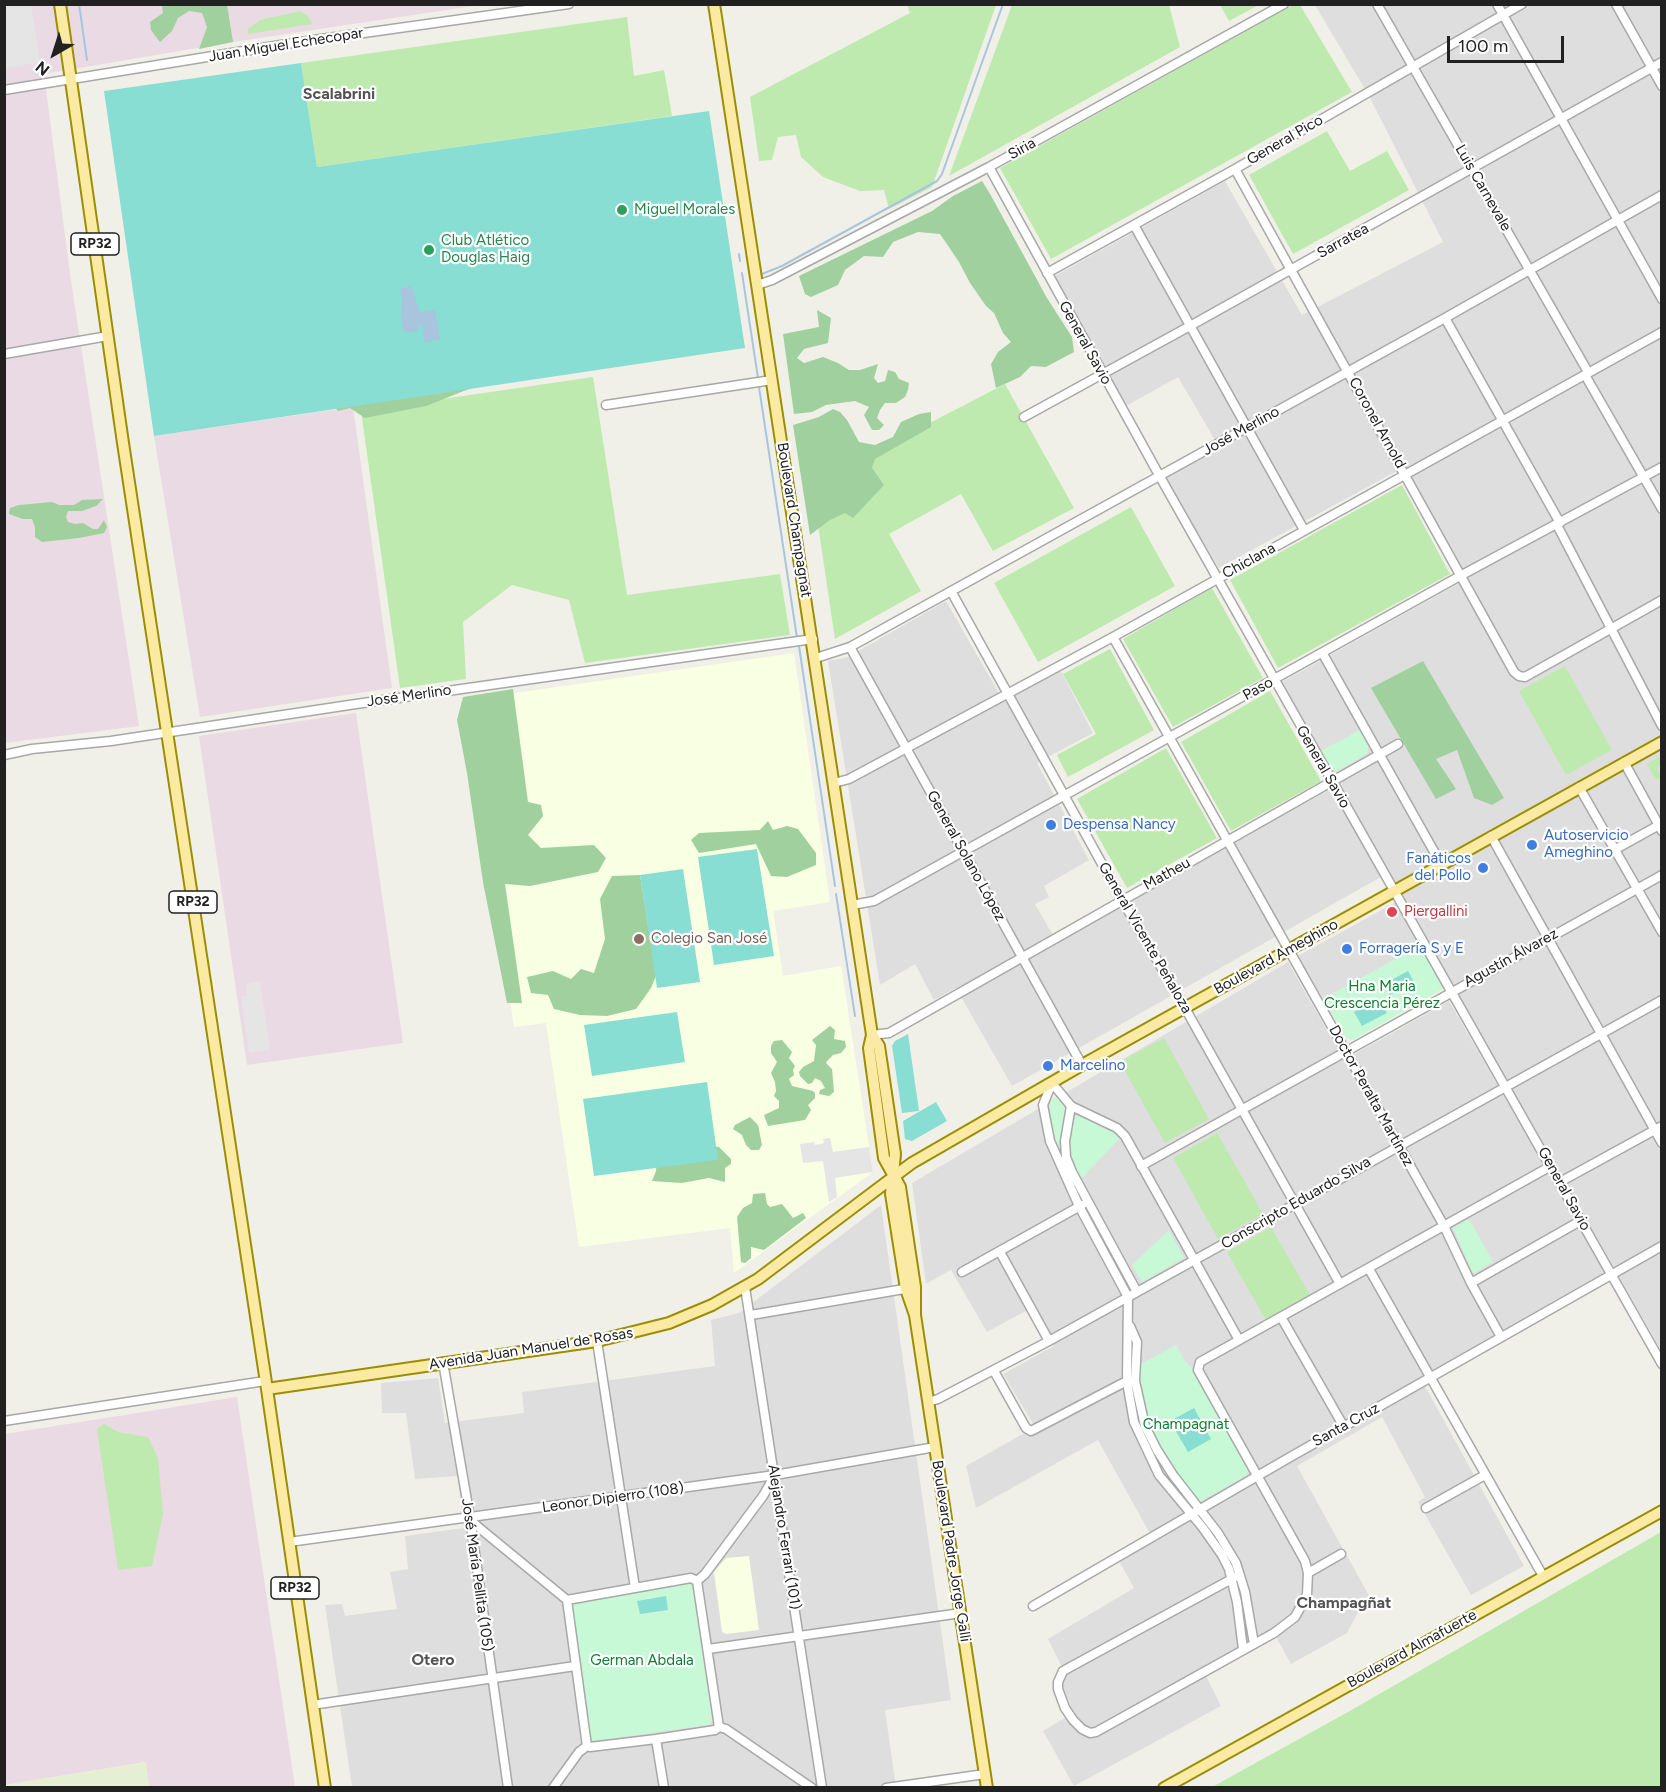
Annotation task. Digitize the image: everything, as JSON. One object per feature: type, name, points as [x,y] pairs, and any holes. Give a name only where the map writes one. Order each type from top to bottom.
[{"type":"main road","name":"RP32","points":[[60,4],[325,1788]]},
{"type":"main road","name":"Boulevard Champagnat","points":[[714,4],[872,1035],[879,1046],[881,1057],[895,1154],[893,1176]]},
{"type":"main road","name":"Boulevard Ameghino","points":[[893,1176],[1082,1065],[1662,742]]},
{"type":"main road","name":"Avenida Juan Manuel de Rosas","points":[[266,1385],[597,1341],[669,1323],[712,1305],[745,1287],[893,1176]]},
{"type":"main road","name":"Boulevard Padre Jorge Galli","points":[[893,1176],[900,1188],[910,1288],[987,1788]]},
{"type":"main road","name":"Boulevard Almafuerte","points":[[1164,1788],[1181,1783],[1543,1576],[1662,1511]]},
{"type":"street","name":"Juan Miguel Echecopar","points":[[4,90],[293,43],[569,4]]},
{"type":"street","name":"Siria","points":[[757,285],[772,280],[989,167],[1284,4]]},
{"type":"street","name":"Luis Carnevale","points":[[1377,4],[1530,270],[1662,510]]},
{"type":"street","points":[[1497,4],[1662,299]]},
{"type":"street","name":"General Pico","points":[[1047,273],[1235,169],[1522,4]]},
{"type":"street","points":[[1616,4],[1662,86]]},
{"type":"street","name":"Sarratea","points":[[1024,417],[1662,62]]},
{"type":"street","name":"General Savio","points":[[989,167],[1159,476],[1662,1364]]},
{"type":"street","name":"Coronel Arnold","points":[[1235,169],[1514,672],[1525,677],[1610,628]]},
{"type":"street","name":"José Merlino","points":[[816,658],[850,647],[1349,372],[1662,195]]},
{"type":"street","points":[[1134,225],[1304,530]]},
{"type":"street","points":[[1445,318],[1503,420],[1662,726]]},
{"type":"street","name":"Chiclana","points":[[834,783],[849,779],[1113,637],[1662,332]]},
{"type":"street","points":[[4,354],[108,336]]},
{"type":"street","points":[[606,405],[772,380]]},
{"type":"street","name":"Paso","points":[[852,905],[873,901],[1662,466]]},
{"type":"street","name":"General Vicente Peñaloza","points":[[951,591],[1122,900],[1340,1284]]},
{"type":"street","points":[[1610,628],[1662,600]]},
{"type":"street","name":"Doctor Peralta Martínez","points":[[1113,637],[1444,1226],[1471,1283],[1501,1337]]},
{"type":"street","name":"José Merlino","points":[[4,755],[32,749],[111,741],[813,639]]},
{"type":"street","name":"General Solano López","points":[[850,647],[1082,1065]]},
{"type":"street","points":[[1323,654],[1441,864]]},
{"type":"street","name":"Matheu","points":[[872,1035],[889,1033],[1398,744]]},
{"type":"street","points":[[1614,850],[1660,827],[1624,762]]},
{"type":"street","points":[[1579,787],[1662,932]]},
{"type":"street","points":[[1491,836],[1600,1033],[1658,1128],[1662,1143]]},
{"type":"street","name":"Agustín Álvarez","points":[[1141,1166],[1662,875]]},
{"type":"street","name":"Conscripto Eduardo Silva","points":[[928,1402],[994,1371],[1049,1341],[1662,1000]]},
{"type":"street","points":[[1132,1295],[1079,1206],[1060,1167],[1047,1129],[1043,1105],[1052,1083],[1071,1106],[1117,1128],[1125,1136],[1239,1340]]},
{"type":"street","points":[[1071,1106],[1064,1149],[1072,1172],[1132,1295],[1128,1321],[1134,1422],[1160,1475],[1203,1528],[1245,1592],[1254,1644]]},
{"type":"street","points":[[1560,1182],[1658,1128]]},
{"type":"street","points":[[1236,1577],[1063,1671],[1058,1682],[1058,1689],[1065,1708],[1082,1730],[1090,1733],[1096,1732],[1274,1633],[1295,1617],[1307,1595],[1308,1573],[1305,1561],[1198,1370],[1200,1362],[1551,1166]]},
{"type":"street","points":[[962,1272],[1088,1202]]},
{"type":"street","points":[[1471,1283],[1582,1221]]},
{"type":"street","name":"Santa Cruz","points":[[1033,1606],[1257,1475],[1662,1246]]},
{"type":"street","points":[[1000,1252],[1049,1341]]},
{"type":"street","points":[[1369,1269],[1543,1576]]},
{"type":"street","name":"Alejandro Ferrari (101)","points":[[745,1287],[822,1788]]},
{"type":"street","points":[[751,1315],[910,1288]]},
{"type":"street","points":[[1281,1317],[1344,1426]]},
{"type":"street","points":[[597,1341],[635,1588]]},
{"type":"street","name":"José María Pellita (105)","points":[[443,1362],[470,1518],[508,1788]]},
{"type":"street","points":[[994,1371],[1026,1428],[1031,1431],[1131,1381]]},
{"type":"street","points":[[1131,1381],[1145,1426],[1157,1450],[1226,1545],[1236,1563],[1244,1649]]},
{"type":"street","name":"Avenida Juan Manuel de Rosas","points":[[4,1421],[266,1385]]},
{"type":"street","name":"Leonor Dipierro (108)","points":[[289,1542],[621,1498],[775,1475],[935,1447]]},
{"type":"street","points":[[697,1581],[705,1574],[775,1475]]},
{"type":"street","points":[[1426,1508],[1485,1475]]},
{"type":"street","points":[[470,1518],[567,1600],[587,1746]]},
{"type":"street","points":[[1308,1573],[1341,1554]]},
{"type":"street","points":[[567,1600],[691,1578],[697,1581]]},
{"type":"street","points":[[697,1581],[719,1727]]},
{"type":"street","points":[[708,1649],[961,1613]]},
{"type":"street","points":[[312,1705],[575,1665]]},
{"type":"street","points":[[553,1788],[579,1752],[587,1746],[656,1739],[715,1730],[719,1727],[726,1729],[812,1788]]},
{"type":"street","points":[[656,1739],[664,1788]]},
{"type":"street","points":[[886,1788],[985,1774]]},
{"type":"shaded area","points":[[5,4],[31,5],[40,62],[5,68]]},
{"type":"shaded area","points":[[4,5],[480,5],[233,42],[44,74],[70,274],[139,726],[5,743]]},
{"type":"shaded area","points":[[1315,5],[1661,5],[1661,1350],[1388,873],[1012,1086],[956,988],[934,1000],[915,964],[880,985],[828,661],[848,657],[946,601],[1004,702],[1060,669],[1093,733],[1037,763],[1089,860],[1044,886],[1049,897],[1035,904],[1057,942],[1338,785],[1280,683],[1467,579],[1406,466],[1219,568],[1164,478],[1219,447],[1178,377],[1126,406],[1055,276],[1225,181],[1302,315],[1443,242],[1369,96]]},
{"type":"shaded area","points":[[411,286],[420,312],[435,310],[440,340],[424,342],[422,325],[419,325],[418,331],[406,333],[403,330],[400,289]]},
{"type":"shaded area","points":[[353,407],[392,688],[200,717],[154,436]]},
{"type":"shaded area","name":"Colegio San José","points":[[794,653],[830,902],[773,911],[783,976],[841,966],[873,1172],[734,1273],[730,1228],[579,1247],[546,1023],[514,1027],[466,700]]},
{"type":"shaded area","points":[[356,713],[403,1043],[247,1065],[199,736]]},
{"type":"shaded area","points":[[1396,902],[1422,945],[1323,999],[1298,956]]},
{"type":"shaded area","points":[[1288,962],[1344,1060],[1449,1001],[1605,1272],[1420,1377],[1524,1566],[1471,1595],[1418,1502],[1425,1497],[1382,1417],[1297,1466],[1372,1601],[1362,1605],[1347,1633],[1291,1664],[1276,1637],[1206,1676],[1221,1706],[1074,1786],[1043,1731],[1073,1713],[1061,1681],[1061,1665],[1048,1639],[1134,1588],[1118,1559],[1153,1539],[1098,1440],[976,1508],[966,1466],[1035,1427],[1003,1374],[1054,1346],[1033,1307],[987,1332],[951,1270],[926,1284],[912,1183]]},
{"type":"shaded area","points":[[260,981],[270,1050],[249,1053],[241,997],[247,996],[246,984]]},
{"type":"shaded area","points":[[830,1138],[833,1152],[869,1147],[873,1172],[835,1178],[837,1197],[829,1202],[823,1161],[803,1163],[800,1144],[814,1142],[815,1145],[821,1144],[824,1143],[823,1139]]},
{"type":"shaded area","points":[[881,1205],[951,1700],[885,1710],[896,1787],[352,1787],[325,1605],[342,1604],[345,1616],[397,1609],[390,1572],[408,1569],[405,1536],[463,1528],[458,1476],[415,1479],[406,1413],[382,1413],[381,1383],[438,1378],[445,1423],[524,1413],[522,1392],[715,1366],[711,1320],[739,1313]]},
{"type":"shaded area","points":[[237,1397],[295,1787],[149,1787],[145,1762],[5,1785],[5,1434]]},
{"type":"shaded area","points":[[749,1556],[759,1630],[726,1634],[722,1632],[714,1572],[726,1558]]},
{"type":"shaded area","points":[[146,1762],[149,1787],[5,1787],[5,1785]]},
{"type":"green space","points":[[162,5],[227,5],[233,42],[199,49],[207,27],[202,13],[189,11],[178,18],[172,31],[160,42],[151,30],[150,22],[163,13]]},
{"type":"green space","points":[[907,5],[996,5],[932,187],[889,209],[884,190],[860,191],[823,177],[801,157],[796,135],[778,137],[772,160],[759,161],[750,97],[910,13]]},
{"type":"green space","points":[[1012,5],[1169,5],[1180,47],[949,176]]},
{"type":"green space","points":[[1220,5],[1259,5],[1229,21]]},
{"type":"green space","points":[[1293,5],[1300,5],[1352,92],[1051,259],[1000,168]]},
{"type":"green space","points":[[300,11],[308,16],[312,24],[248,34],[248,29],[260,20]]},
{"type":"green space","points":[[627,17],[634,76],[664,70],[672,116],[317,167],[301,63]]},
{"type":"green space","name":"Club Atlético Douglas Haig","points":[[301,63],[317,167],[709,111],[745,348],[154,436],[104,91]]},
{"type":"green space","points":[[1327,131],[1350,171],[1387,151],[1409,190],[1293,254],[1249,175]]},
{"type":"green space","points":[[982,181],[1047,298],[1072,337],[1074,352],[1046,367],[1031,366],[1020,377],[996,388],[991,364],[998,352],[1011,342],[1003,333],[994,313],[986,306],[970,283],[940,234],[918,232],[893,242],[883,257],[864,256],[845,270],[838,285],[811,297],[805,294],[799,276],[932,211],[953,196]]},
{"type":"green space","points":[[817,310],[831,318],[828,343],[804,349],[797,358],[804,363],[823,357],[849,370],[860,370],[878,364],[874,378],[878,383],[885,381],[888,370],[895,372],[899,379],[909,383],[905,397],[896,403],[885,403],[880,410],[877,418],[884,425],[879,430],[872,430],[864,415],[869,407],[855,401],[826,405],[812,412],[794,414],[783,334],[819,327]]},
{"type":"green space","points":[[593,377],[627,595],[780,574],[790,635],[585,663],[569,600],[512,585],[463,622],[466,679],[400,688],[361,411]]},
{"type":"green space","points":[[1005,384],[1074,508],[993,551],[961,494],[889,534],[921,591],[835,639],[818,525],[862,458]]},
{"type":"green space","points":[[474,387],[426,406],[365,418],[350,408],[338,411],[322,391]]},
{"type":"green space","points":[[833,409],[840,412],[847,420],[859,442],[875,445],[893,437],[901,422],[919,414],[931,412],[931,427],[875,459],[872,468],[884,485],[853,518],[845,513],[830,520],[810,535],[793,425],[819,417]]},
{"type":"green space","points":[[1402,485],[1450,574],[1278,668],[1230,580]]},
{"type":"green space","points":[[103,499],[96,506],[82,511],[68,511],[66,517],[68,522],[83,523],[93,529],[98,529],[104,520],[107,527],[104,533],[79,538],[42,542],[35,537],[32,519],[23,519],[9,514],[10,508],[19,505],[52,502],[59,505],[74,505],[82,500]]},
{"type":"green space","points":[[1131,507],[1175,586],[1038,662],[994,583]]},
{"type":"green space","points":[[1212,588],[1263,678],[1173,727],[1123,639]]},
{"type":"green space","points":[[1110,649],[1154,730],[1068,777],[1057,755],[1096,734],[1063,674]]},
{"type":"green space","points":[[1423,661],[1504,798],[1492,805],[1474,798],[1457,750],[1436,759],[1456,789],[1436,799],[1371,688]]},
{"type":"green space","points":[[1565,666],[1612,750],[1566,775],[1519,691]]},
{"type":"green space","points":[[513,689],[528,802],[541,805],[543,816],[528,835],[541,848],[594,845],[606,858],[598,872],[530,886],[505,884],[522,1003],[507,1003],[483,882],[457,720],[463,697]]},
{"type":"green space","points":[[1270,691],[1321,781],[1231,831],[1181,742]]},
{"type":"green space","points":[[1360,730],[1369,747],[1367,754],[1337,771],[1332,769],[1321,751]]},
{"type":"green space","points":[[1166,748],[1217,838],[1127,888],[1077,799]]},
{"type":"green space","points":[[1661,756],[1661,765],[1657,768],[1661,778],[1656,780],[1647,764]]},
{"type":"green space","points":[[768,821],[773,830],[787,826],[798,829],[816,853],[816,865],[787,877],[771,876],[756,844],[699,853],[691,840],[699,833],[760,830]]},
{"type":"green space","points":[[757,849],[774,956],[714,965],[698,857]]},
{"type":"green space","points":[[683,869],[700,982],[657,988],[640,875]]},
{"type":"green space","points":[[640,875],[656,976],[651,988],[636,1009],[607,1016],[580,1015],[554,1009],[548,995],[531,993],[527,977],[553,971],[571,979],[581,969],[594,973],[605,939],[600,899],[612,876]]},
{"type":"green space","name":"Hna Maria Crescencia Pérez","points":[[1422,945],[1444,985],[1443,989],[1353,1040],[1347,1039],[1323,999]]},
{"type":"green space","points":[[1408,971],[1414,982],[1390,995],[1384,984]]},
{"type":"green space","points":[[1379,999],[1387,1013],[1362,1026],[1354,1012]]},
{"type":"green space","points":[[677,1012],[685,1062],[592,1076],[584,1025]]},
{"type":"green space","points":[[830,1026],[835,1030],[834,1039],[845,1041],[846,1047],[841,1053],[833,1055],[826,1063],[832,1069],[834,1092],[829,1096],[819,1094],[820,1090],[825,1088],[821,1081],[815,1078],[812,1083],[808,1084],[799,1072],[814,1061],[816,1045],[812,1040]]},
{"type":"green space","points":[[908,1034],[919,1111],[902,1113],[892,1046],[895,1041]]},
{"type":"green space","points":[[1164,1038],[1209,1119],[1165,1143],[1120,1062]]},
{"type":"green space","points":[[782,1040],[792,1052],[789,1058],[795,1066],[794,1075],[789,1079],[792,1086],[813,1091],[815,1098],[808,1105],[811,1110],[805,1120],[768,1126],[764,1115],[779,1108],[779,1101],[774,1096],[775,1082],[771,1073],[777,1062],[771,1053],[771,1046],[774,1041]]},
{"type":"green space","points":[[707,1082],[718,1160],[594,1176],[583,1099]]},
{"type":"green space","points":[[1058,1096],[1066,1110],[1062,1142],[1078,1194],[1058,1150],[1051,1122],[1050,1100]]},
{"type":"green space","points":[[936,1102],[947,1121],[912,1141],[905,1139],[903,1121]]},
{"type":"green space","points":[[1078,1115],[1112,1131],[1120,1138],[1080,1180],[1070,1155],[1069,1142],[1072,1120]]},
{"type":"green space","points":[[750,1117],[758,1125],[762,1145],[759,1150],[751,1150],[742,1135],[733,1129],[735,1125]]},
{"type":"green space","points":[[1217,1133],[1263,1214],[1218,1239],[1173,1158]]},
{"type":"green space","points":[[712,1146],[719,1147],[731,1159],[731,1164],[725,1168],[725,1182],[709,1178],[682,1183],[652,1181],[657,1158]]},
{"type":"green space","points":[[765,1193],[767,1204],[770,1207],[782,1204],[793,1218],[803,1213],[806,1218],[764,1250],[751,1247],[751,1258],[745,1263],[741,1262],[737,1217],[743,1208],[752,1203],[753,1194]]},
{"type":"green space","points":[[1469,1219],[1493,1262],[1475,1273],[1472,1272],[1454,1230],[1455,1227]]},
{"type":"green space","points":[[1271,1227],[1310,1295],[1266,1320],[1227,1252]]},
{"type":"green space","points":[[1169,1230],[1184,1258],[1142,1282],[1132,1265]]},
{"type":"green space","name":"Champagnat","points":[[1176,1345],[1185,1361],[1194,1370],[1249,1468],[1246,1476],[1201,1501],[1196,1500],[1155,1439],[1146,1415],[1140,1387],[1139,1365]]},
{"type":"green space","points":[[1194,1408],[1211,1439],[1188,1452],[1170,1421]]},
{"type":"green space","points":[[104,1424],[118,1432],[148,1437],[158,1458],[163,1514],[152,1566],[118,1570],[97,1429]]},
{"type":"green space","points":[[1661,1532],[1661,1787],[1212,1787],[1348,1712]]},
{"type":"green space","name":"German Abdala","points":[[686,1583],[694,1586],[713,1721],[708,1725],[593,1741],[589,1737],[572,1606],[575,1603]]},
{"type":"green space","points":[[666,1596],[668,1610],[640,1614],[637,1601]]},
{"type":"waterway","points":[[79,4],[87,60]]},
{"type":"waterway","points":[[762,274],[782,266],[937,181],[942,174],[1003,4]]},
{"type":"waterway","points":[[739,254],[740,261]]},
{"type":"waterway","points":[[742,273],[758,378]]},
{"type":"waterway","points":[[759,387],[797,638]]},
{"type":"waterway","points":[[799,646],[835,886]]},
{"type":"waterway","points":[[836,894],[855,1016]]},
{"type":"place","name":"Miguel Morales","points":[[622,210]]},
{"type":"place","name":"Club Atlético Douglas Haig","points":[[429,250]]},
{"type":"place","name":"Despensa Nancy","points":[[1051,825]]},
{"type":"place","name":"Autoservicio Ameghino","points":[[1532,845]]},
{"type":"place","name":"Fanáticos del Pollo","points":[[1483,868]]},
{"type":"place","name":"Piergallini","points":[[1392,912]]},
{"type":"place","name":"Colegio San José","points":[[639,939]]},
{"type":"place","name":"Forragería S y E","points":[[1347,949]]},
{"type":"place","name":"Marcelino","points":[[1048,1066]]},
{"type":"district","name":"Scalabrini","points":[[339,94]]},
{"type":"district","name":"Champagñat","points":[[1344,1603]]},
{"type":"district","name":"Otero","points":[[433,1660]]}]
